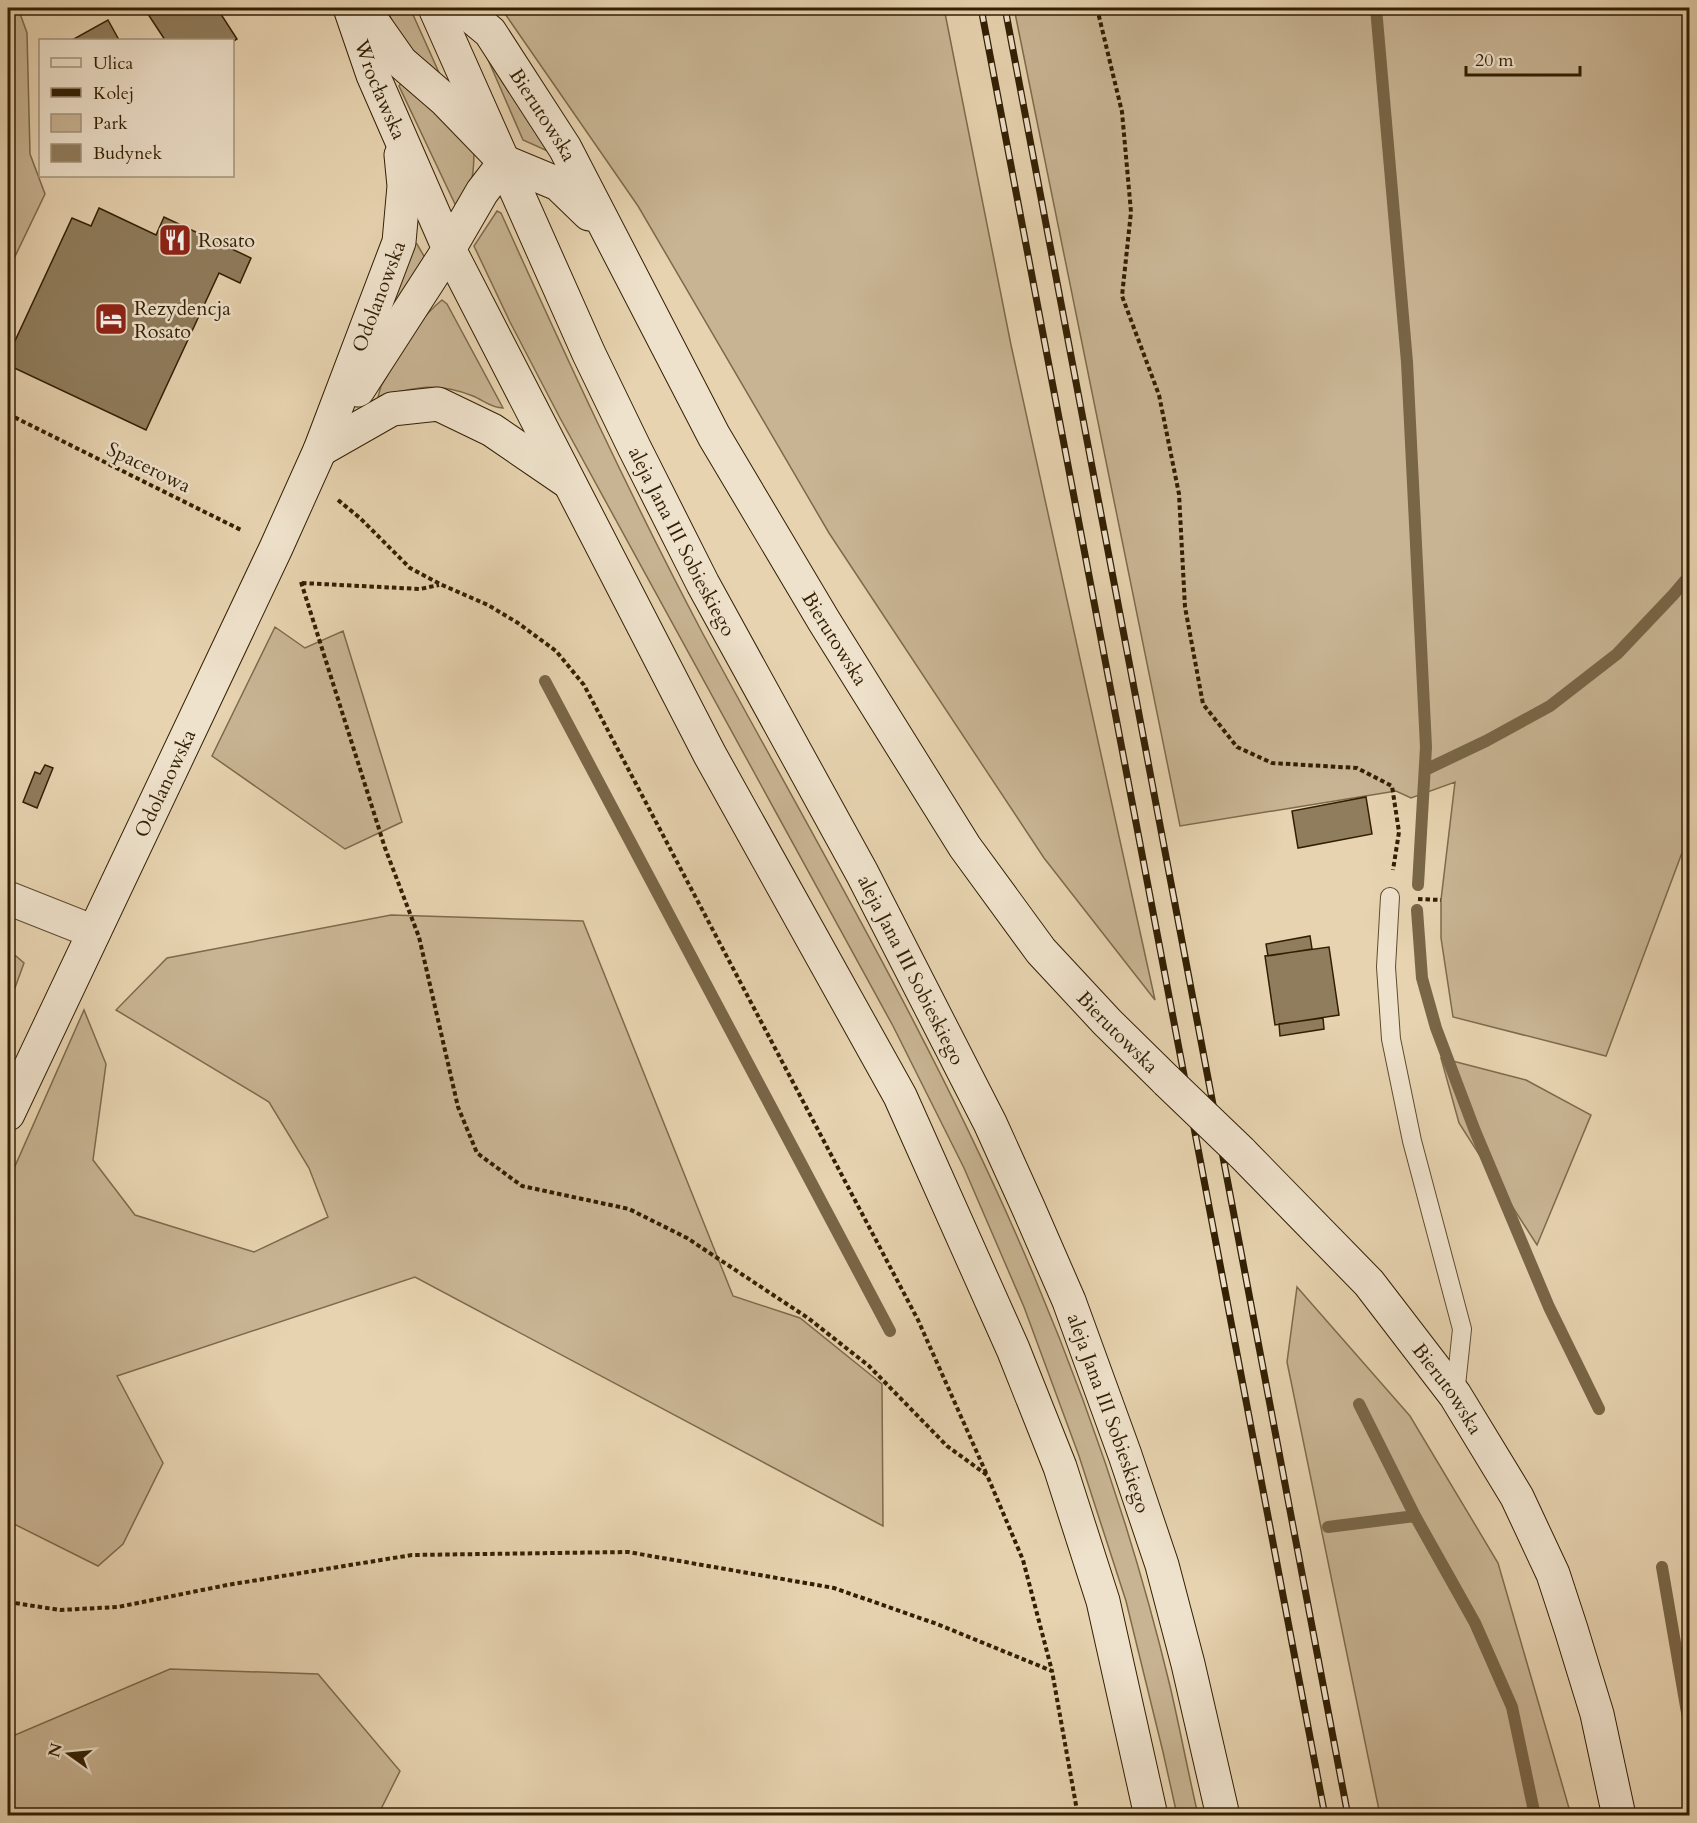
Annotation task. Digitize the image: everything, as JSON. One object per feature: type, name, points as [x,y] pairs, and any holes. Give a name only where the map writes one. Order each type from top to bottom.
[{"type":"street","name":"Wrocławska","points":[[350,8],[374,75],[448,249]]},
{"type":"street","name":"Wrocławska","points":[[363,8],[401,62],[484,130]]},
{"type":"street","points":[[435,8],[484,130]]},
{"type":"street","name":"Bierutowska","points":[[461,8],[490,32],[565,148],[714,436],[830,631],[965,847],[1041,951],[1107,1022],[1241,1152],[1369,1283],[1455,1395],[1516,1497],[1553,1574],[1597,1714],[1619,1815]]},
{"type":"street","name":"aleja Jana III Sobieskiego","points":[[484,130],[505,162],[589,354],[703,584],[862,873],[990,1123],[1032,1217],[1068,1301],[1125,1455],[1162,1564],[1223,1815]]},
{"type":"street","name":"Odolanowska","points":[[8,1114],[276,548],[320,450],[399,242],[404,186],[399,135]]},
{"type":"street","name":"Odolanowska","points":[[320,450],[482,192],[505,162]]},
{"type":"street","name":"Bierutowska","points":[[505,162],[558,184],[610,234]]},
{"type":"street","points":[[448,249],[710,755],[900,1096],[1008,1339],[1060,1467],[1103,1601],[1152,1815]]},
{"type":"street","points":[[320,450],[392,409],[438,404],[492,430],[569,483]]},
{"type":"street","points":[[8,898],[94,932]]},
{"type":"lane","points":[[1390,897],[1386,967],[1391,1039],[1412,1141],[1462,1329],[1455,1395]]},
{"type":"path","points":[[1097,8],[1122,112],[1131,212],[1122,296],[1159,395],[1177,483],[1185,607],[1203,704],[1237,747],[1272,763],[1357,768],[1392,786],[1399,832],[1390,897]]},
{"type":"path","name":"Spacerowa","points":[[8,414],[276,548]]},
{"type":"path","points":[[304,486],[336,498],[360,518],[410,568],[488,605],[518,623],[556,651],[584,685],[918,1320],[987,1476],[1023,1560],[1052,1671],[1078,1815]]},
{"type":"path","points":[[276,548],[302,583],[385,848],[419,937],[458,1107],[477,1153],[522,1186],[629,1209],[687,1238],[808,1318],[869,1366],[947,1446],[987,1476]]},
{"type":"path","points":[[302,583],[420,589],[440,584]]},
{"type":"path","points":[[8,1602],[60,1610],[118,1607],[227,1585],[412,1555],[628,1552],[834,1587],[937,1624],[1052,1671]]},
{"type":"green space","points":[[8,8],[18,8],[27,33],[30,154],[45,194],[8,271]]},
{"type":"green space","points":[[386,8],[410,8],[441,77],[401,39]]},
{"type":"green space","points":[[501,8],[944,8],[1011,345],[1155,1000],[1044,858],[829,533],[638,206]]},
{"type":"green space","points":[[1014,8],[1689,8],[1689,834],[1606,1056],[1453,1017],[1441,938],[1441,900],[1455,782],[1411,798],[1396,791],[1180,826]]},
{"type":"green space","points":[[483,48],[552,153],[523,140]]},
{"type":"green space","points":[[402,82],[409,85],[474,150],[470,185],[461,204],[455,204],[399,86]]},
{"type":"green space","points":[[497,211],[501,213],[624,478],[703,634],[877,951],[998,1193],[1074,1376],[1127,1530],[1170,1686],[1198,1815],[1177,1815],[1126,1601],[1079,1456],[1024,1307],[964,1168],[893,1026],[560,418],[510,322],[474,246]]},
{"type":"green space","points":[[413,242],[417,244],[428,263],[372,352]]},
{"type":"green space","points":[[442,300],[447,304],[503,408],[460,391],[436,387],[378,397],[381,386],[408,340],[424,318]]},
{"type":"green space","points":[[275,627],[305,648],[343,631],[402,822],[345,849],[212,756]]},
{"type":"green space","points":[[391,915],[583,921],[733,1296],[800,1318],[882,1384],[883,1526],[415,1277],[117,1376],[163,1463],[123,1544],[98,1566],[8,1521],[8,1182],[84,1010],[106,1064],[93,1160],[135,1215],[254,1252],[328,1217],[309,1168],[269,1102],[116,1010],[167,958]]},
{"type":"green space","points":[[8,949],[24,963],[8,1007]]},
{"type":"green space","points":[[1441,1058],[1526,1080],[1591,1115],[1537,1245],[1459,1123]]},
{"type":"green space","points":[[1297,1287],[1410,1416],[1498,1563],[1571,1815],[1380,1815],[1287,1362]]},
{"type":"green space","points":[[170,1669],[318,1674],[400,1771],[378,1815],[8,1815],[8,1738]]},
{"type":"building","points":[[144,8],[217,8],[237,39],[234,41],[164,39]]},
{"type":"building","points":[[108,20],[118,39],[74,39]]},
{"type":"building","name":"Rezydencja Rosato","points":[[99,208],[156,235],[164,217],[251,258],[240,283],[219,273],[146,430],[8,365],[8,356],[72,218],[91,226]]},
{"type":"building","points":[[45,765],[53,768],[37,808],[23,802],[35,772],[40,774]]},
{"type":"building","points":[[1366,797],[1372,834],[1298,848],[1292,811]]},
{"type":"building","points":[[1310,936],[1312,949],[1268,956],[1266,944]]},
{"type":"building","points":[[1329,947],[1339,1015],[1275,1025],[1265,956]]},
{"type":"building","points":[[1323,1018],[1324,1029],[1280,1036],[1279,1024]]},
{"type":"waterway","points":[[1376,8],[1407,362],[1426,747],[1418,885]]},
{"type":"waterway","points":[[1425,770],[1486,741],[1550,706],[1617,654],[1690,575]]},
{"type":"waterway","points":[[545,681],[890,1331]]},
{"type":"waterway","points":[[1417,910],[1422,978],[1436,1028],[1475,1131],[1549,1307],[1599,1409]]},
{"type":"waterway","points":[[1359,1404],[1415,1516],[1475,1623],[1512,1707],[1535,1816]]},
{"type":"waterway","points":[[1328,1527],[1415,1516]]},
{"type":"waterway","points":[[1662,1567],[1690,1730]]},
{"type":"railway","points":[[981,8],[1325,1816]]},
{"type":"railway","points":[[1005,8],[1348,1816]]},
{"type":"place","name":"Rosato","points":[[175,240]]},
{"type":"place","name":"Rezydencja Rosato","points":[[111,319]]}]
